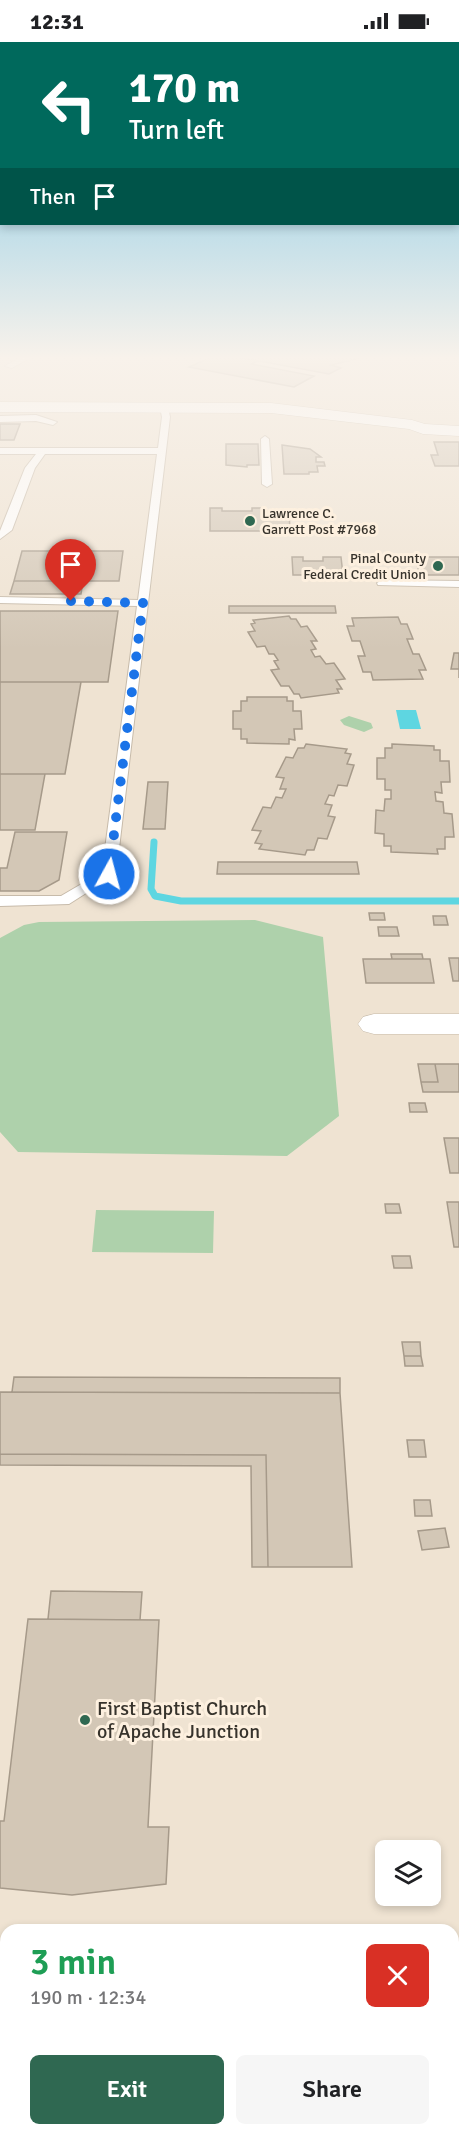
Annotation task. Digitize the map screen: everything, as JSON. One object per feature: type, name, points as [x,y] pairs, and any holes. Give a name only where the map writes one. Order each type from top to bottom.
[{"type":"street","points":[[374,1024],[459,1024]]},
{"type":"lane","points":[[0,536],[7,530],[30,468],[41,454]]},
{"type":"lane","points":[[0,901],[64,901],[109,874],[161,454]]},
{"type":"lane","points":[[266,454],[267,484]]},
{"type":"lane","points":[[382,583],[459,584]]},
{"type":"lane","points":[[0,600],[143,603]]},
{"type":"green space","points":[[349,716],[371,723],[373,728],[364,732],[344,725],[340,720]]},
{"type":"green space","points":[[255,920],[323,937],[339,1116],[287,1156],[18,1152],[0,1132],[0,938],[24,925],[39,922]]},
{"type":"green space","points":[[96,1210],[214,1211],[213,1253],[92,1252]]},
{"type":"water","points":[[396,710],[416,710],[421,729],[400,729]]},
{"type":"building","points":[[226,454],[258,454],[259,465],[247,465],[247,467],[226,465]]},
{"type":"building","points":[[283,454],[316,454],[321,457],[316,457],[316,462],[324,462],[325,466],[317,466],[318,472],[309,472],[309,474],[284,474]]},
{"type":"building","points":[[459,454],[459,466],[435,466],[431,455]]},
{"type":"building","name":"Lawrence C. Garrett Post #7968","points":[[210,508],[222,508],[222,511],[252,511],[252,508],[265,508],[265,511],[289,511],[290,531],[210,531]]},
{"type":"building","points":[[22,551],[123,551],[119,581],[14,581]]},
{"type":"building","points":[[292,557],[303,557],[303,561],[323,561],[323,557],[341,557],[343,575],[293,575]]},
{"type":"building","name":"Pinal County Federal Credit Union","points":[[415,557],[459,557],[459,575],[420,575]]},
{"type":"building","points":[[14,581],[83,581],[81,594],[10,594]]},
{"type":"building","points":[[229,606],[335,606],[336,613],[229,613]]},
{"type":"building","points":[[0,611],[118,611],[108,682],[0,682]]},
{"type":"building","points":[[289,616],[291,619],[296,619],[301,627],[307,626],[317,641],[311,641],[316,649],[311,650],[315,657],[320,656],[326,664],[334,663],[345,679],[336,680],[342,689],[337,689],[339,693],[301,698],[299,694],[294,694],[289,686],[281,686],[271,670],[279,669],[274,661],[278,660],[274,654],[269,654],[265,646],[257,647],[248,632],[255,631],[251,624],[255,623],[253,620]]},
{"type":"building","points":[[398,617],[401,624],[407,624],[413,639],[407,639],[413,654],[419,654],[426,670],[419,670],[423,679],[373,680],[371,672],[363,672],[358,656],[365,656],[360,641],[352,641],[347,626],[354,626],[352,618]]},
{"type":"building","points":[[454,653],[459,653],[459,669],[451,669]]},
{"type":"building","points":[[0,682],[81,682],[65,774],[0,774]]},
{"type":"building","points":[[247,697],[287,697],[287,701],[293,701],[293,711],[301,711],[302,729],[294,729],[295,740],[289,739],[289,744],[247,743],[247,739],[241,739],[241,729],[233,729],[233,711],[241,711],[241,701],[247,701]]},
{"type":"building","points":[[306,744],[347,749],[345,753],[351,754],[347,764],[354,765],[347,786],[338,785],[334,796],[329,795],[325,804],[332,805],[328,816],[335,817],[327,839],[318,838],[314,850],[307,850],[305,855],[259,849],[262,844],[255,843],[261,831],[252,830],[263,807],[271,808],[276,797],[282,798],[286,789],[280,789],[284,778],[276,777],[286,757],[293,758],[298,748],[304,748]]},
{"type":"building","points":[[392,744],[434,746],[434,750],[440,750],[440,761],[449,761],[450,782],[441,782],[442,793],[435,792],[436,801],[443,802],[444,813],[452,814],[454,837],[445,837],[445,849],[437,849],[438,854],[391,852],[391,846],[384,846],[384,834],[375,833],[376,810],[384,811],[385,799],[391,799],[391,790],[385,790],[385,779],[377,779],[377,758],[385,758],[385,748],[392,748]]},
{"type":"building","points":[[0,774],[45,774],[35,830],[0,830]]},
{"type":"building","points":[[148,782],[168,782],[165,829],[143,829]]},
{"type":"building","points":[[15,832],[67,832],[59,880],[39,891],[0,891],[0,868],[7,868]]},
{"type":"building","points":[[218,862],[357,862],[359,874],[217,874]]},
{"type":"building","points":[[369,913],[384,913],[385,920],[370,920]]},
{"type":"building","points":[[433,916],[446,916],[448,925],[434,925]]},
{"type":"building","points":[[378,927],[397,927],[399,936],[379,936]]},
{"type":"building","points":[[391,954],[422,954],[423,959],[392,959]]},
{"type":"building","points":[[449,958],[459,958],[459,981],[453,981]]},
{"type":"building","points":[[363,959],[430,959],[434,983],[366,983]]},
{"type":"building","points":[[418,1064],[435,1064],[438,1082],[421,1082]]},
{"type":"building","points":[[435,1064],[459,1064],[459,1092],[423,1092],[421,1082],[438,1082]]},
{"type":"building","points":[[409,1103],[425,1103],[427,1112],[410,1112]]},
{"type":"building","points":[[444,1138],[459,1138],[459,1173],[450,1173]]},
{"type":"building","points":[[447,1202],[459,1202],[459,1247],[454,1247]]},
{"type":"building","points":[[385,1204],[399,1204],[401,1213],[386,1213]]},
{"type":"building","points":[[392,1256],[410,1256],[412,1268],[394,1268]]},
{"type":"building","points":[[402,1342],[420,1342],[421,1356],[404,1356]]},
{"type":"building","points":[[404,1356],[421,1356],[423,1366],[405,1366]]},
{"type":"building","points":[[14,1377],[340,1378],[340,1393],[12,1392]]},
{"type":"building","points":[[0,1392],[340,1393],[352,1567],[268,1567],[266,1455],[0,1454]]},
{"type":"building","points":[[407,1440],[424,1440],[426,1457],[409,1457]]},
{"type":"building","points":[[0,1454],[266,1455],[268,1567],[252,1567],[251,1466],[0,1465]]},
{"type":"building","points":[[414,1500],[430,1500],[432,1516],[415,1516]]},
{"type":"building","points":[[445,1528],[449,1547],[422,1550],[418,1531]]},
{"type":"building","points":[[51,1591],[142,1592],[140,1620],[48,1619]]},
{"type":"building","name":"First Baptist Church of Apache Junction","points":[[28,1619],[159,1620],[148,1827],[169,1827],[166,1884],[72,1895],[0,1888],[0,1821],[4,1821]]},
{"type":"waterway","points":[[154,842],[151,889],[155,896],[181,901],[459,901]]},
{"type":"place","name":"Lawrence C. Garrett Post #7968","points":[[250,521]]},
{"type":"place","name":"Pinal County Federal Credit Union","points":[[438,566]]},
{"type":"place","name":"First Baptist Church of Apache Junction","points":[[85,1720]]},
{"type":"route","points":[[71,601],[143,603],[109,874]]}]
